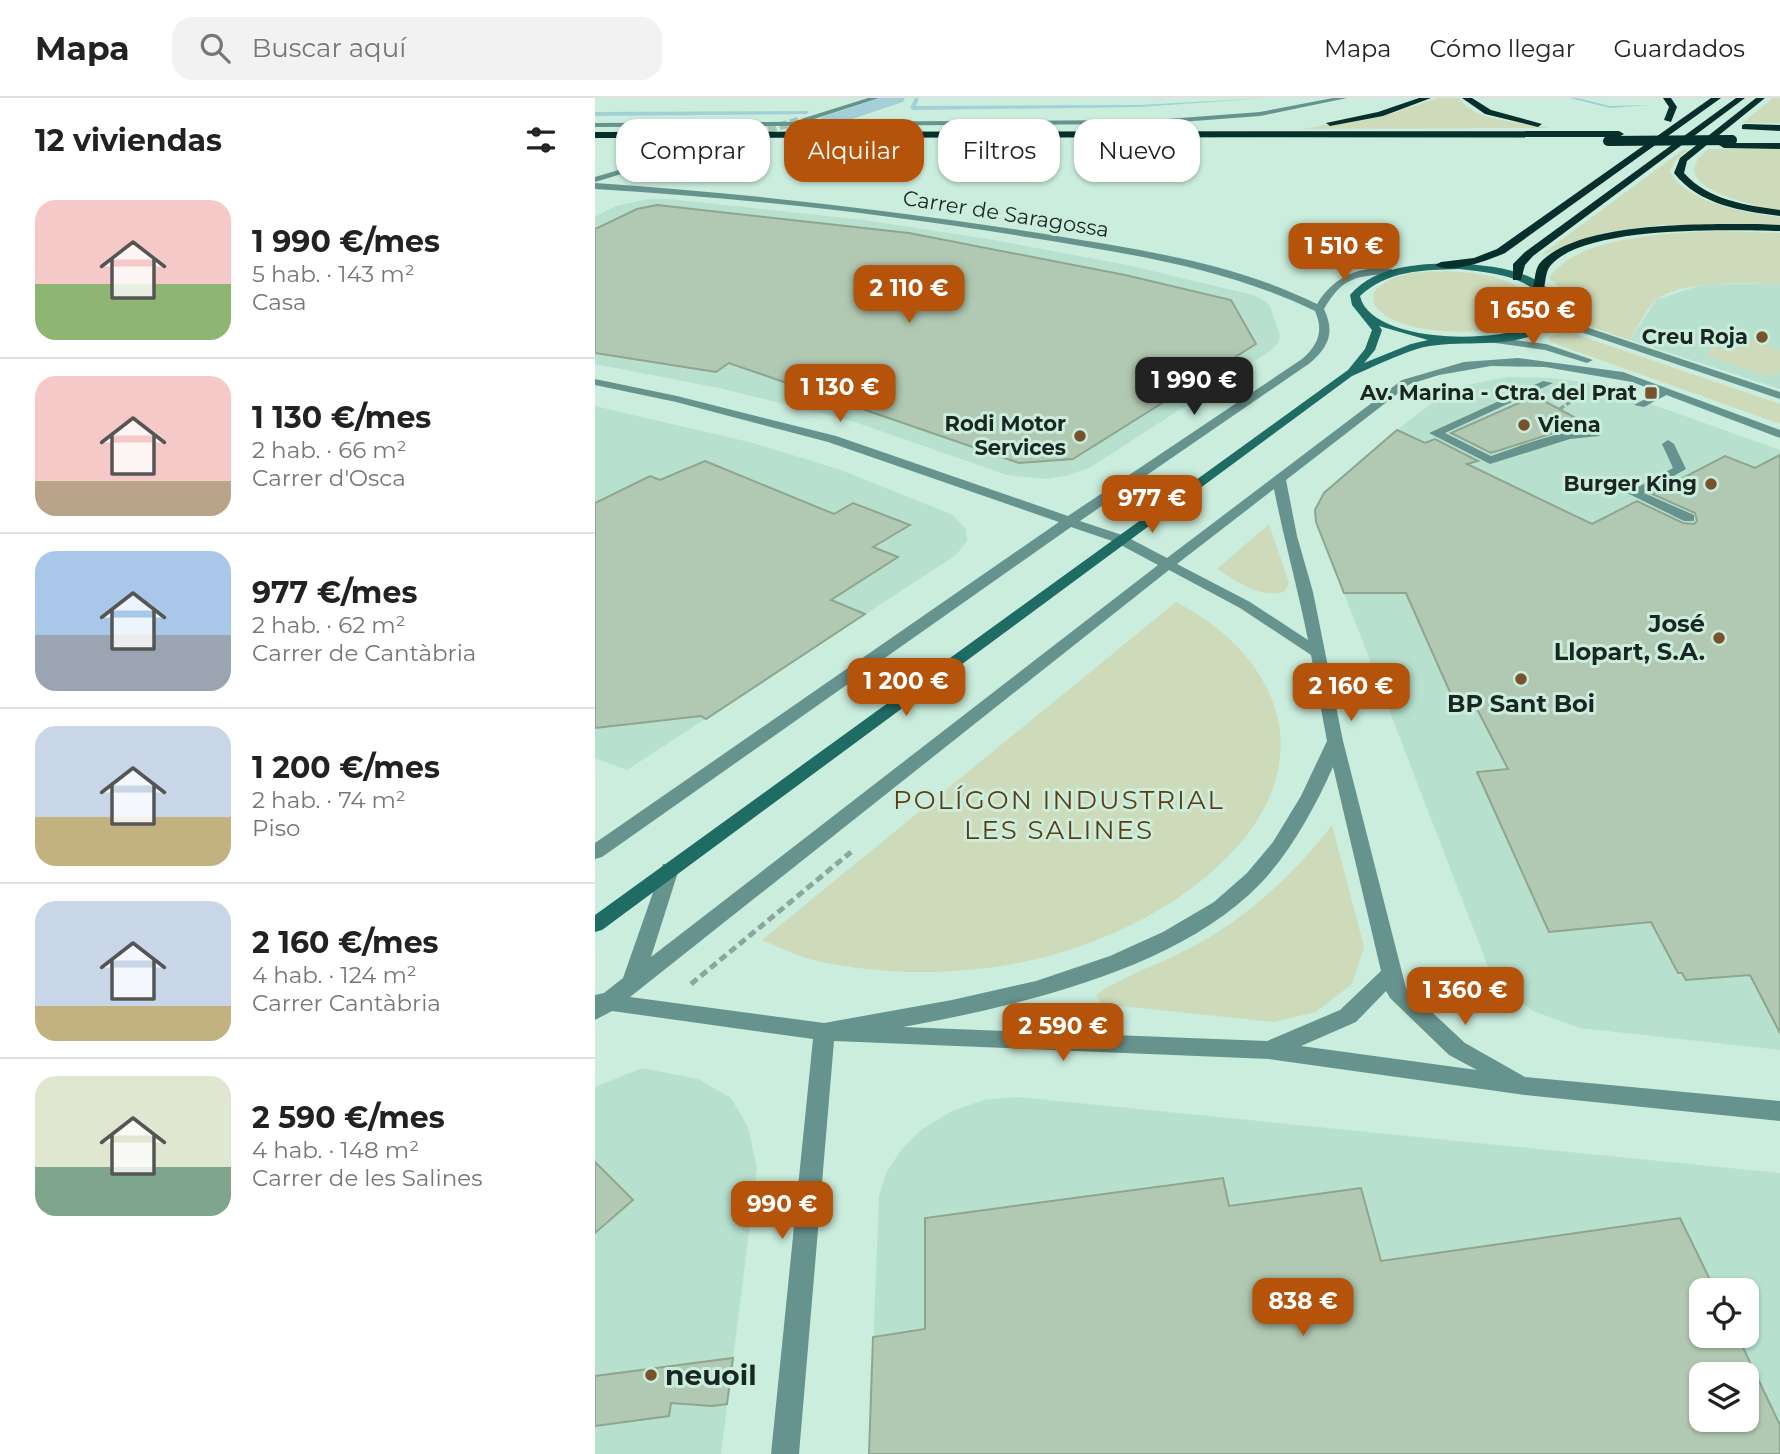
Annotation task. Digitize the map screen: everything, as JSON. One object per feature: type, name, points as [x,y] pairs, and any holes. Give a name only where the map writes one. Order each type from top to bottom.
[{"type":"highway","points":[[1200,131],[1338,122],[1380,114],[1427,98]]},
{"type":"highway","points":[[1466,98],[1488,112],[1522,121],[1623,131],[1735,136],[1780,146]]},
{"type":"highway","points":[[1667,98],[1673,107],[1668,120]]},
{"type":"highway","points":[[1524,236],[1530,225],[1545,210],[1668,120],[1705,98]]},
{"type":"highway","points":[[1441,265],[1490,256],[1524,236],[1717,98]]},
{"type":"highway","points":[[1517,278],[1519,264],[1529,254],[1741,98]]},
{"type":"highway","points":[[1761,98],[1690,153],[1683,160],[1679,173],[1684,180],[1711,196],[1780,213]]},
{"type":"highway","points":[[1653,128],[1780,140]]},
{"type":"highway","points":[[770,146],[1605,143],[1735,136],[1780,130]]},
{"type":"highway","points":[[1200,133],[1623,131]]},
{"type":"highway","points":[[595,135],[1074,133]]},
{"type":"highway","points":[[1329,143],[1534,145]]},
{"type":"highway","points":[[1539,288],[1536,275],[1541,265],[1576,245],[1604,237],[1674,227],[1780,228]]},
{"type":"street","points":[[804,119],[876,98]]},
{"type":"street","points":[[595,125],[1154,122],[1260,114],[1344,98]]},
{"type":"street","points":[[595,183],[616,176]]},
{"type":"street","name":"Carrer de Saragossa","points":[[595,183],[895,213],[1072,242],[1243,278],[1290,294],[1319,309]]},
{"type":"street","points":[[605,194],[615,187]]},
{"type":"street","points":[[595,852],[1317,352],[1323,345],[1327,330],[1319,309],[1338,281],[1357,274],[1441,265],[1473,267],[1517,278],[1539,288],[1553,301],[1554,315],[1546,324],[1533,331],[1492,340]]},
{"type":"street","points":[[595,925],[1348,374],[1370,350],[1377,330],[1357,305],[1355,295],[1360,286],[1389,271]]},
{"type":"street","points":[[1366,315],[1401,331],[1450,340]]},
{"type":"street","points":[[1554,315],[1576,327],[1780,396]]},
{"type":"street","points":[[1348,374],[1415,346],[1450,340],[1534,344],[1563,351],[1780,434]]},
{"type":"street","points":[[599,1005],[632,983],[1169,562],[1406,382],[1436,370],[1464,364],[1532,361],[1565,364],[1631,379]]},
{"type":"street","points":[[595,383],[677,399],[832,439],[1120,539],[1169,562],[1245,605],[1319,653]]},
{"type":"street","points":[[1547,383],[1435,433],[1490,460],[1569,435],[1595,433]]},
{"type":"street","points":[[1640,405],[1666,392]]},
{"type":"street","points":[[1668,444],[1680,469],[1634,493],[1689,518]]},
{"type":"street","points":[[1279,480],[1319,653],[1335,741],[1397,992],[1457,1049],[1525,1086]]},
{"type":"street","points":[[824,1032],[1028,993],[1131,957],[1175,935],[1215,911],[1252,880],[1278,849],[1302,814],[1335,741]]},
{"type":"street","points":[[632,983],[670,869]]},
{"type":"street","points":[[1269,1050],[1348,1016],[1391,974]]},
{"type":"street","points":[[599,1005],[660,1009],[824,1032],[1269,1050],[1525,1086],[1780,1111]]},
{"type":"street","points":[[785,1454],[824,1032]]},
{"type":"path","points":[[660,1009],[853,850]]},
{"type":"shaded area","points":[[1438,98],[1459,98],[1475,112],[1487,116],[1549,128],[1301,129],[1385,116]]},
{"type":"shaded area","points":[[1773,98],[1780,98],[1780,123],[1742,123]]},
{"type":"shaded area","points":[[1684,149],[1688,150],[1675,161],[1670,171],[1689,191],[1703,199],[1735,209],[1780,217],[1780,225],[1659,225],[1593,237],[1541,255]]},
{"type":"shaded area","points":[[1709,149],[1780,149],[1780,210],[1733,199],[1702,184],[1695,174],[1696,162]]},
{"type":"shaded area","points":[[648,199],[864,220],[988,239],[1127,265],[1253,295],[1270,306],[1280,336],[1270,351],[1091,467],[1066,476],[1046,479],[1007,475],[849,420],[719,388],[595,364],[595,217],[616,206]]},
{"type":"shaded area","points":[[1716,231],[1780,233],[1780,284],[1700,285],[1669,293],[1653,303],[1630,340],[1589,326],[1574,315],[1566,294],[1549,278],[1563,264],[1602,245],[1650,236]]},
{"type":"shaded area","points":[[1445,271],[1483,275],[1509,282],[1529,296],[1535,307],[1523,319],[1503,327],[1453,332],[1404,324],[1385,315],[1374,304],[1373,293],[1388,281],[1406,274]]},
{"type":"shaded area","points":[[1780,284],[1780,389],[1630,340],[1656,300],[1698,286]]},
{"type":"shaded area","points":[[1724,330],[1780,350],[1780,373],[1769,377],[1707,356],[1718,332]]},
{"type":"shaded area","points":[[1564,332],[1780,404],[1780,424],[1550,342],[1549,337]]},
{"type":"shaded area","points":[[1509,377],[1552,378],[1595,384],[1780,450],[1780,488],[1715,524],[1593,525],[1397,430],[1444,394],[1466,385]]},
{"type":"shaded area","points":[[595,406],[753,443],[838,469],[953,515],[966,529],[967,541],[956,555],[627,770],[595,758]]},
{"type":"shaded area","points":[[1269,524],[1289,583],[1284,592],[1257,591],[1217,569]]},
{"type":"shaded area","points":[[1606,591],[1780,708],[1780,1050],[1580,1028],[1533,1011],[1507,992],[1487,964],[1344,593]]},
{"type":"shaded area","points":[[1176,602],[1211,624],[1240,650],[1262,679],[1276,711],[1281,744],[1276,779],[1261,814],[1235,849],[1203,879],[1168,905],[1109,935],[1057,954],[989,968],[919,972],[850,967],[810,959],[762,940]]},
{"type":"shaded area","points":[[1332,825],[1364,947],[1352,984],[1316,1012],[1274,1022],[1101,1004],[1096,995],[1106,988],[1203,941],[1245,913],[1283,880]]},
{"type":"shaded area","points":[[642,1068],[698,1079],[731,1098],[748,1127],[757,1168],[721,1454],[595,1454],[595,1087]]},
{"type":"shaded area","points":[[1018,1097],[1780,1173],[1780,1454],[869,1454],[879,1196],[887,1171],[902,1149],[921,1130],[952,1111],[984,1100]]},
{"type":"building","points":[[657,205],[909,233],[1125,275],[1231,300],[1256,344],[1073,459],[1019,463],[729,363],[716,372],[595,353],[595,229],[637,209]]},
{"type":"building","name":"Viena","points":[[1535,396],[1585,423],[1491,453],[1451,433]]},
{"type":"building","points":[[1397,430],[1425,443],[1435,439],[1478,461],[1467,464],[1592,524],[1637,501],[1683,523],[1694,524],[1697,521],[1695,513],[1652,494],[1725,456],[1755,468],[1780,455],[1780,1033],[1750,975],[1686,980],[1682,973],[1678,973],[1651,922],[1549,932],[1477,772],[1508,769],[1476,707],[1457,708],[1406,593],[1344,593],[1316,522],[1315,510],[1324,493]]},
{"type":"building","points":[[705,461],[834,514],[853,503],[910,525],[873,547],[898,557],[831,600],[865,614],[706,719],[701,716],[595,728],[595,503],[650,476],[660,480]]},
{"type":"building","points":[[595,1162],[633,1200],[595,1233]]},
{"type":"building","points":[[1223,1178],[1229,1206],[1361,1188],[1381,1261],[1680,1218],[1709,1278],[1689,1278],[1689,1348],[1743,1348],[1750,1362],[1689,1362],[1689,1432],[1759,1432],[1759,1381],[1780,1425],[1780,1454],[869,1454],[873,1337],[925,1329],[925,1218]]},
{"type":"building","points":[[733,1358],[727,1404],[712,1406],[671,1403],[669,1416],[595,1426],[595,1376]]},
{"type":"waterway","points":[[834,119],[897,98]]},
{"type":"waterway","points":[[917,98],[913,108],[1140,106],[1264,98]]},
{"type":"waterway","points":[[1572,98],[1610,107],[1648,105]]},
{"type":"waterway","points":[[595,114],[807,112]]},
{"type":"waterway","points":[[839,114],[845,115]]},
{"type":"tunnel","points":[[770,129],[784,125]]},
{"type":"place","name":"Creu Roja","points":[[1762,337]]},
{"type":"place","name":"Av. Marina - Ctra. del Prat","points":[[1651,393]]},
{"type":"place","name":"Viena","points":[[1524,425]]},
{"type":"place","name":"Rodi Motor Services","points":[[1080,436]]},
{"type":"place","name":"Burger King","points":[[1711,484]]},
{"type":"place","name":"José Llopart, S.A.","points":[[1719,638]]},
{"type":"place","name":"BP Sant Boi","points":[[1521,679]]},
{"type":"place","name":"neuoil","points":[[651,1375]]},
{"type":"district","name":"POLÍGON INDUSTRIAL LES SALINES","points":[[1059,815]]}]
